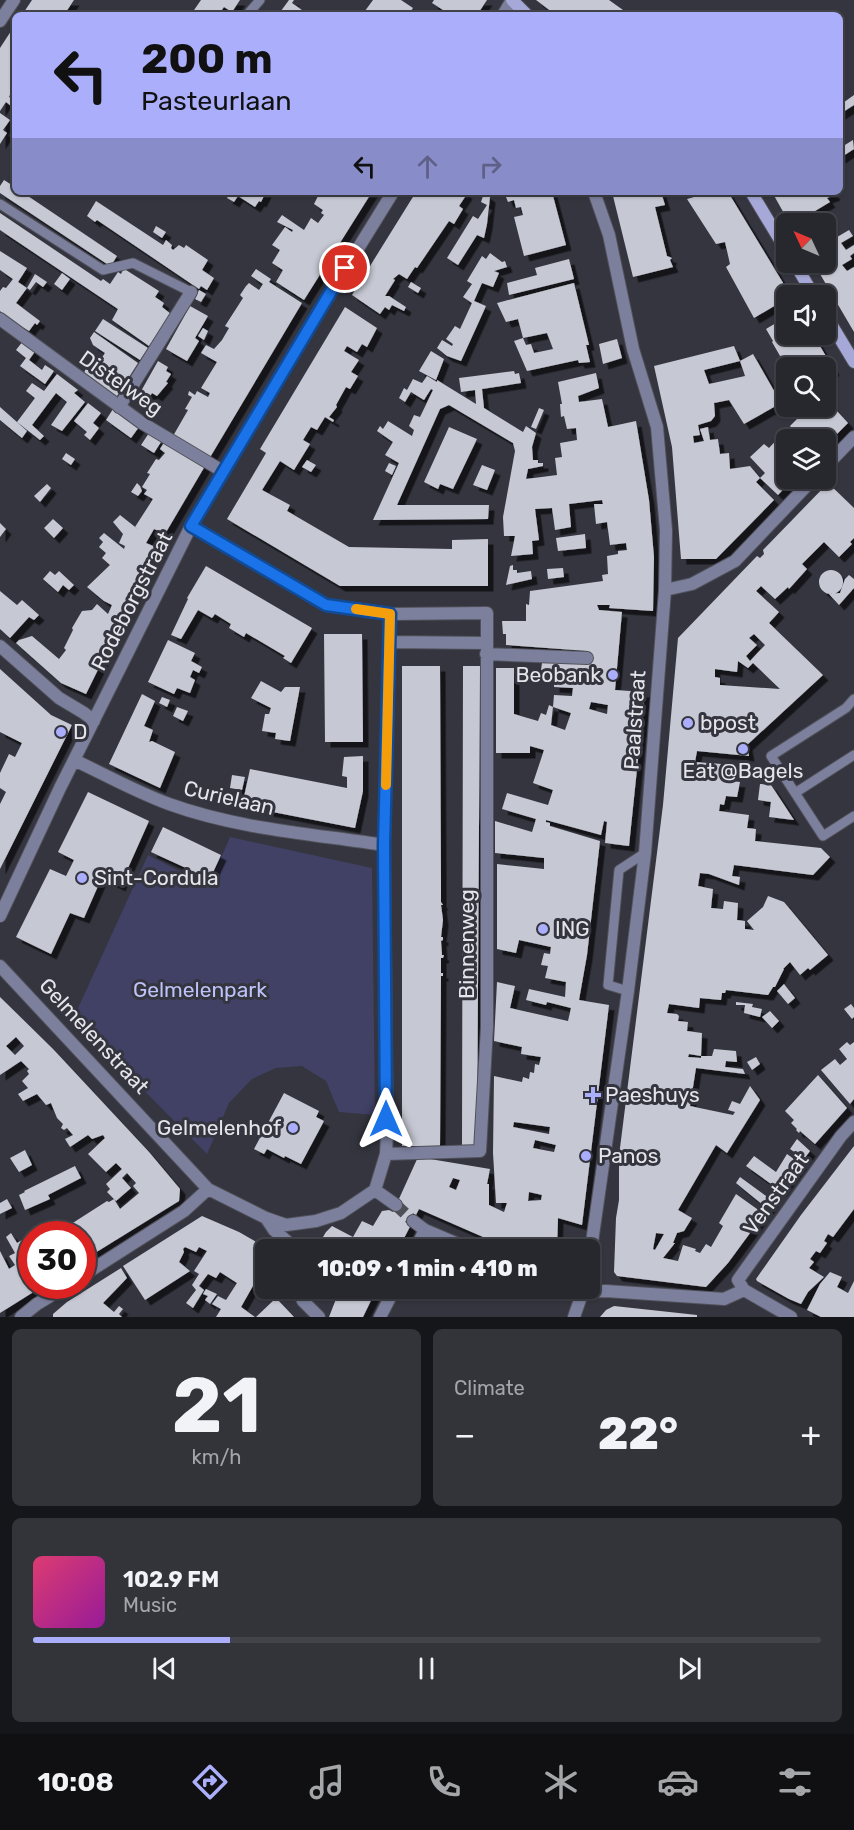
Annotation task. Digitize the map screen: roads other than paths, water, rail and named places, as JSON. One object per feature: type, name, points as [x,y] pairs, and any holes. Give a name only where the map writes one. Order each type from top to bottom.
[{"type":"street","points":[[0,21],[14,0]]},
{"type":"street","points":[[512,0],[524,12]]},
{"type":"street","name":"Rodeborgstraat","points":[[0,916],[74,760],[191,526],[391,195]]},
{"type":"street","name":"Paalstraat","points":[[592,1239],[645,853],[665,590],[666,530],[657,427],[633,349],[609,235],[595,195]]},
{"type":"street","points":[[753,195],[776,233]]},
{"type":"street","points":[[119,407],[191,292]]},
{"type":"street","name":"Distelweg","points":[[0,319],[142,423],[224,472]]},
{"type":"street","points":[[836,332],[854,362]]},
{"type":"street","points":[[836,456],[854,437]]},
{"type":"street","points":[[665,590],[692,584],[735,561],[804,489]]},
{"type":"street","points":[[191,526],[326,605],[390,614],[487,613],[486,649]]},
{"type":"street","points":[[266,1218],[286,1225],[316,1221],[341,1213],[375,1190],[386,1154],[384,845],[390,614]]},
{"type":"street","points":[[390,642],[587,658]]},
{"type":"street","points":[[0,646],[59,698],[94,722]]},
{"type":"street","name":"Binnenweg","points":[[386,1154],[480,1151],[487,1028],[486,649]]},
{"type":"street","name":"Curielaan","points":[[74,760],[131,789],[171,805],[237,823],[384,845]]},
{"type":"street","name":"Gelmelenstraat","points":[[0,966],[208,1189],[266,1218],[274,1230],[284,1239]]},
{"type":"street","name":"Venstraat","points":[[744,1290],[738,1280],[841,1136],[854,1122]]},
{"type":"street","points":[[96,1266],[184,1211],[208,1189]]},
{"type":"street","points":[[375,1190],[396,1205]]},
{"type":"street","points":[[413,1221],[424,1230],[447,1239]]},
{"type":"street","points":[[420,1239],[424,1230]]},
{"type":"street","points":[[600,1291],[724,1299],[744,1290],[791,1317]]},
{"type":"street","points":[[21,1317],[45,1299]]},
{"type":"street","points":[[302,1299],[319,1317]]},
{"type":"street","points":[[380,1317],[389,1299]]},
{"type":"street","points":[[574,1317],[580,1299]]},
{"type":"lane","points":[[250,12],[260,0]]},
{"type":"lane","points":[[0,204],[103,270],[133,263],[191,292]]},
{"type":"lane","points":[[854,699],[846,708],[771,756],[823,836],[854,816]]},
{"type":"lane","points":[[795,793],[854,755]]},
{"type":"lane","points":[[628,991],[608,985],[619,870],[645,853]]},
{"type":"tunnel","points":[[396,1205],[413,1221]]},
{"type":"place","name":"Beobank","points":[[613,675]]},
{"type":"place","name":"bpost","points":[[688,723]]},
{"type":"place","name":"D","points":[[61,732]]},
{"type":"place","name":"Eat @Bagels","points":[[743,749]]},
{"type":"place","name":"Sint-Cordula","points":[[82,878]]},
{"type":"place","name":"ING","points":[[543,929]]},
{"type":"place","name":"Paeshuys","points":[[593,1095]]},
{"type":"place","name":"Gelmelenhof","points":[[293,1128]]},
{"type":"place","name":"Panos","points":[[586,1156]]},
{"type":"park label","name":"Gelmelenpark","points":[[200,990]]}]
